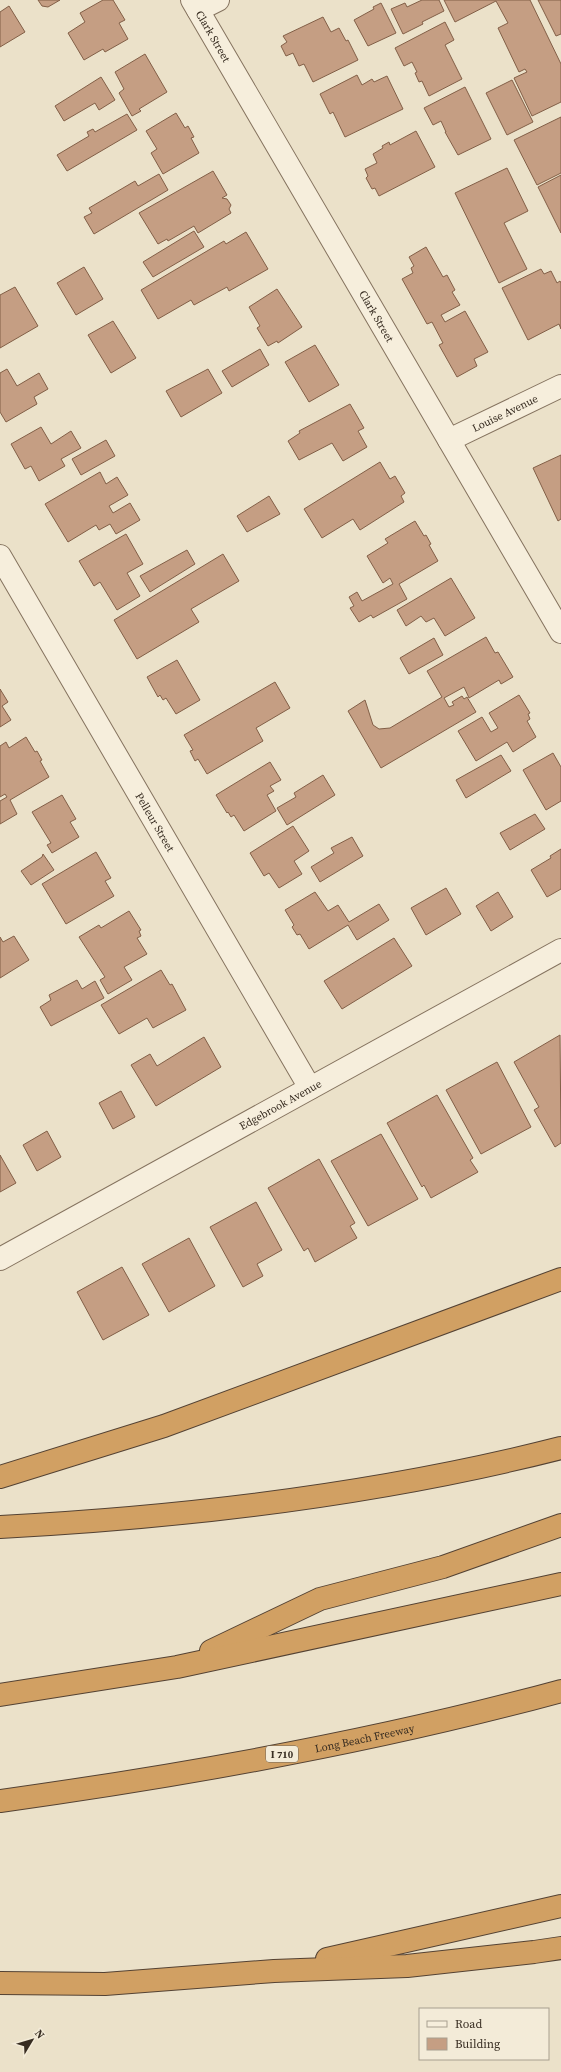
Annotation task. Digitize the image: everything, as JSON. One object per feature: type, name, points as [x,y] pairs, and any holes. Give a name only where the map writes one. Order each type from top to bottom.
[{"type":"highway","points":[[0,1477],[164,1426],[561,1281]]},
{"type":"highway","points":[[0,1527],[197,1513],[311,1498],[441,1476],[561,1448]]},
{"type":"highway","points":[[177,1667],[320,1599],[443,1567],[561,1525]]},
{"type":"highway","points":[[0,1695],[177,1667],[561,1584]]},
{"type":"highway","name":"Long Beach Freeway","points":[[0,1801],[101,1787],[349,1742],[561,1691]]},
{"type":"highway","points":[[274,1972],[561,1906]]},
{"type":"highway","points":[[0,1983],[105,1984],[274,1972],[407,1966],[561,1948]]},
{"type":"street","points":[[195,5],[218,0]]},
{"type":"street","name":"Clark Street","points":[[195,5],[561,632]]},
{"type":"street","name":"Louise Avenue","points":[[449,440],[561,386]]},
{"type":"street","name":"Pelleur Street","points":[[0,556],[310,1088]]},
{"type":"street","name":"Edgebrook Avenue","points":[[0,1259],[561,950]]},
{"type":"building","points":[[38,0],[60,0],[48,7],[42,6]]},
{"type":"building","points":[[103,0],[113,0],[125,20],[119,23],[128,39],[105,52],[103,49],[84,60],[68,33],[85,22],[80,13]]},
{"type":"building","points":[[422,0],[439,0],[444,11],[403,34],[391,9],[405,3],[407,7]]},
{"type":"building","points":[[444,0],[530,0],[561,64],[561,102],[532,116],[514,78],[527,72],[525,69],[519,72],[498,28],[508,23],[496,1],[455,22]]},
{"type":"building","points":[[538,0],[561,0],[561,34],[556,36]]},
{"type":"building","points":[[381,3],[396,33],[368,46],[354,20],[374,9],[373,7]]},
{"type":"building","points":[[9,6],[25,32],[0,47],[0,12]]},
{"type":"building","points":[[323,17],[331,32],[339,28],[346,41],[348,40],[358,60],[313,82],[304,64],[299,66],[293,53],[286,56],[281,46],[287,42],[283,36]]},
{"type":"building","points":[[445,22],[454,40],[445,45],[462,79],[429,96],[422,81],[419,82],[415,73],[417,72],[412,62],[404,66],[395,48]]},
{"type":"building","points":[[145,54],[167,92],[139,109],[141,111],[132,116],[119,93],[124,89],[115,72]]},
{"type":"building","points":[[357,75],[362,85],[372,79],[374,82],[387,76],[403,109],[345,137],[333,112],[330,114],[320,94]]},
{"type":"building","points":[[101,77],[115,100],[99,110],[95,103],[64,121],[55,106]]},
{"type":"building","points":[[512,80],[533,122],[507,135],[486,93]]},
{"type":"building","points":[[465,87],[491,139],[458,155],[445,132],[441,121],[433,125],[424,108]]},
{"type":"building","points":[[176,113],[185,128],[188,126],[194,137],[191,138],[199,153],[163,174],[151,153],[157,149],[146,131]]},
{"type":"building","points":[[127,114],[137,130],[67,171],[57,155],[89,136],[87,132],[93,129],[95,132]]},
{"type":"building","points":[[561,117],[561,173],[537,185],[514,140]]},
{"type":"building","points":[[416,131],[435,167],[379,196],[375,188],[372,189],[366,178],[368,176],[365,169],[377,163],[373,154],[389,142],[390,145]]},
{"type":"building","points":[[507,168],[528,211],[504,223],[527,269],[499,283],[455,193]]},
{"type":"building","points":[[213,171],[227,195],[222,198],[227,199],[231,205],[229,209],[231,213],[198,233],[194,226],[168,241],[167,239],[158,244],[139,213]]},
{"type":"building","points":[[159,174],[168,190],[94,234],[84,217],[92,213],[89,208],[135,181],[138,186]]},
{"type":"building","points":[[561,175],[561,233],[538,187]]},
{"type":"building","points":[[194,231],[204,247],[153,277],[143,262]]},
{"type":"building","points":[[246,232],[268,269],[229,291],[227,287],[194,305],[191,300],[158,319],[141,290],[224,241],[226,244]]},
{"type":"building","points":[[426,247],[443,277],[447,275],[455,290],[452,292],[460,305],[441,315],[445,322],[465,311],[488,352],[474,359],[477,366],[457,377],[439,345],[443,343],[432,322],[427,324],[402,279],[413,273],[411,268],[414,266],[409,257]]},
{"type":"building","points":[[84,267],[103,299],[76,315],[57,283]]},
{"type":"building","points":[[541,269],[544,274],[551,271],[557,283],[560,281],[561,283],[561,329],[559,324],[528,340],[502,288]]},
{"type":"building","points":[[15,287],[38,326],[0,348],[0,295]]},
{"type":"building","points":[[277,289],[302,327],[278,343],[277,341],[268,346],[257,328],[260,326],[249,307]]},
{"type":"building","points":[[113,321],[136,358],[111,373],[88,335]]},
{"type":"building","points":[[315,345],[339,385],[309,402],[285,362]]},
{"type":"building","points":[[260,349],[269,365],[232,387],[222,371]]},
{"type":"building","points":[[7,369],[17,386],[39,373],[48,389],[34,397],[37,404],[6,422],[0,412],[0,373]]},
{"type":"building","points":[[208,369],[222,393],[181,417],[166,391]]},
{"type":"building","points":[[350,404],[364,428],[358,431],[367,447],[343,461],[332,443],[299,460],[288,441],[300,433],[299,431]]},
{"type":"building","points":[[41,427],[51,444],[71,431],[81,448],[61,459],[65,466],[39,481],[31,466],[25,469],[11,444]]},
{"type":"building","points":[[106,440],[115,456],[81,475],[72,459]]},
{"type":"building","points":[[561,455],[561,519],[558,521],[533,468]]},
{"type":"building","points":[[380,462],[390,479],[395,476],[405,493],[401,496],[404,502],[360,530],[353,519],[322,538],[304,509]]},
{"type":"building","points":[[100,472],[106,484],[117,477],[128,495],[109,506],[113,513],[130,503],[140,520],[116,534],[110,524],[99,530],[96,525],[68,542],[45,504]]},
{"type":"building","points":[[269,496],[280,514],[247,532],[237,516]]},
{"type":"building","points":[[415,521],[424,536],[426,535],[431,544],[429,545],[438,561],[399,584],[407,599],[373,618],[371,615],[359,622],[350,608],[354,606],[349,597],[357,592],[362,601],[393,584],[390,578],[383,583],[367,556],[388,543],[385,539]]},
{"type":"building","points":[[126,534],[143,564],[127,573],[140,596],[117,610],[100,582],[94,586],[79,561]]},
{"type":"building","points":[[187,550],[195,564],[150,592],[140,576]]},
{"type":"building","points":[[223,554],[239,581],[191,609],[199,622],[137,659],[114,620]]},
{"type":"building","points":[[451,578],[475,618],[445,636],[434,618],[426,622],[421,616],[406,626],[397,610]]},
{"type":"building","points":[[486,637],[495,653],[498,652],[513,677],[501,684],[499,680],[469,698],[464,687],[444,698],[449,707],[454,705],[452,702],[462,696],[464,699],[467,697],[476,712],[381,768],[348,711],[365,700],[373,725],[379,729],[390,728],[442,697],[427,671]]},
{"type":"building","points":[[434,638],[443,655],[409,674],[400,658]]},
{"type":"building","points":[[177,660],[200,700],[176,714],[166,698],[163,700],[160,695],[158,697],[147,677]]},
{"type":"building","points":[[275,682],[290,708],[256,728],[263,741],[207,774],[198,759],[195,761],[190,751],[193,750],[184,735]]},
{"type":"building","points":[[0,689],[8,702],[2,706],[11,720],[0,727]]},
{"type":"building","points":[[519,695],[530,713],[528,714],[530,719],[527,721],[536,737],[513,752],[507,742],[476,761],[458,731],[482,717],[491,732],[498,728],[489,713]]},
{"type":"building","points":[[26,737],[35,752],[37,751],[42,760],[40,761],[49,777],[10,800],[17,814],[0,824],[0,801],[7,797],[5,794],[0,797],[0,746],[6,742],[9,748]]},
{"type":"building","points":[[553,753],[561,767],[561,801],[546,810],[523,770]]},
{"type":"building","points":[[501,755],[511,771],[466,798],[456,780]]},
{"type":"building","points":[[270,762],[281,780],[270,786],[274,791],[267,795],[276,811],[244,831],[234,815],[231,817],[228,812],[227,813],[216,795]]},
{"type":"building","points":[[323,775],[335,795],[287,825],[277,808],[296,797],[294,793]]},
{"type":"building","points":[[62,795],[76,819],[70,822],[79,837],[52,853],[47,845],[51,843],[32,812]]},
{"type":"building","points":[[535,814],[545,829],[510,850],[500,833]]},
{"type":"building","points":[[293,826],[309,851],[294,861],[302,874],[279,888],[269,873],[264,876],[250,853]]},
{"type":"building","points":[[352,837],[363,856],[320,882],[311,867],[334,853],[331,848]]},
{"type":"building","points":[[561,849],[561,889],[547,897],[531,870],[551,858],[550,856]]},
{"type":"building","points":[[96,852],[111,878],[105,881],[114,896],[66,924],[42,884]]},
{"type":"building","points":[[43,854],[54,870],[31,885],[21,871],[42,857]]},
{"type":"building","points":[[446,888],[461,914],[426,935],[411,908]]},
{"type":"building","points":[[315,892],[328,911],[338,905],[349,922],[379,904],[389,920],[357,940],[348,925],[309,949],[300,934],[297,935],[292,927],[294,925],[285,910]]},
{"type":"building","points":[[498,892],[513,917],[491,931],[476,906]]},
{"type":"building","points":[[129,911],[141,930],[139,931],[141,936],[137,938],[147,954],[124,967],[132,980],[108,994],[100,980],[105,977],[79,937],[99,925],[101,928]]},
{"type":"building","points":[[14,936],[29,960],[0,978],[0,937],[3,942]]},
{"type":"building","points":[[394,938],[412,966],[342,1009],[324,981]]},
{"type":"building","points":[[161,970],[170,985],[172,984],[186,1010],[153,1028],[147,1018],[119,1034],[101,1005]]},
{"type":"building","points":[[77,980],[82,989],[95,981],[104,998],[51,1026],[40,1007],[51,1000],[49,995]]},
{"type":"building","points":[[560,1035],[561,1143],[555,1147],[534,1110],[539,1107],[514,1062]]},
{"type":"building","points":[[204,1037],[221,1067],[156,1106],[131,1065],[150,1054],[157,1066]]},
{"type":"building","points":[[497,1062],[531,1127],[481,1154],[446,1090]]},
{"type":"building","points":[[121,1091],[135,1117],[113,1129],[99,1103]]},
{"type":"building","points":[[437,1095],[473,1158],[470,1160],[478,1172],[431,1198],[424,1185],[422,1187],[387,1123]]},
{"type":"building","points":[[47,1131],[61,1157],[37,1171],[23,1145]]},
{"type":"building","points":[[381,1134],[418,1199],[368,1226],[331,1161]]},
{"type":"building","points":[[0,1155],[16,1183],[0,1192]]},
{"type":"building","points":[[319,1159],[355,1223],[350,1226],[357,1238],[315,1262],[308,1248],[304,1251],[268,1188]]},
{"type":"building","points":[[256,1202],[282,1250],[257,1264],[263,1276],[243,1287],[210,1227]]},
{"type":"building","points":[[189,1238],[215,1286],[169,1312],[142,1264]]},
{"type":"building","points":[[122,1267],[149,1315],[103,1340],[77,1292]]}]
